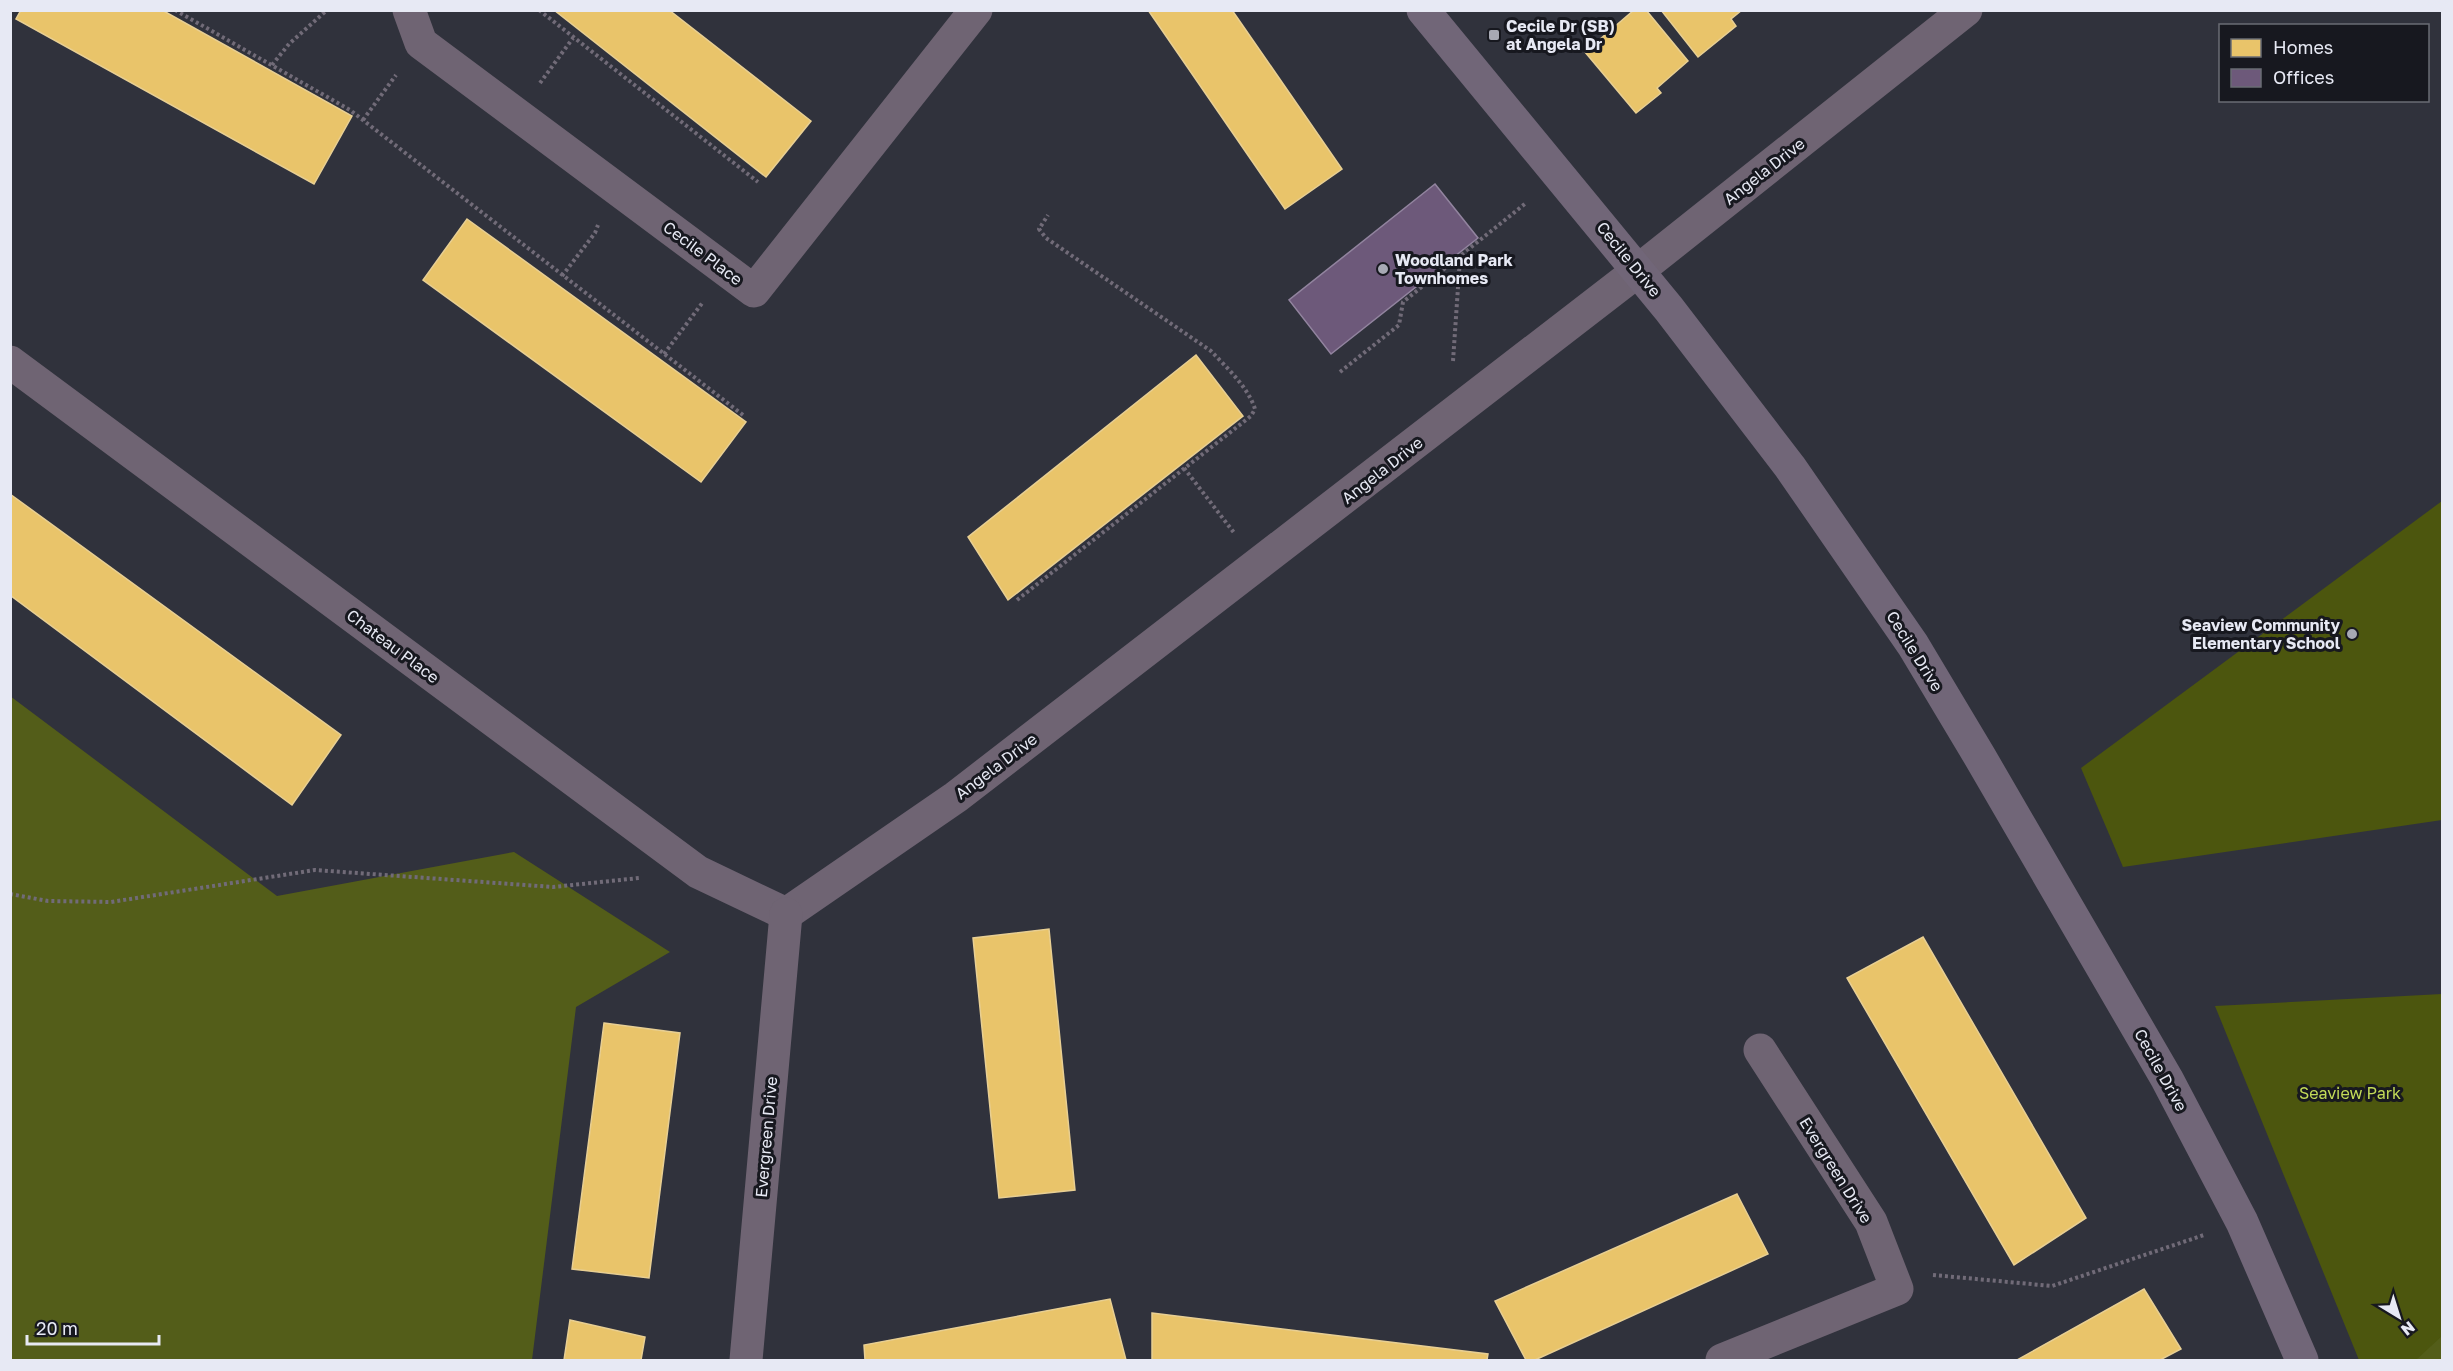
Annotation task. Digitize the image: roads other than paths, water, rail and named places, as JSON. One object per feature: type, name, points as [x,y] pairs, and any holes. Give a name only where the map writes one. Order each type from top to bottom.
[{"type":"street","name":"Cecile Place","points":[[409,10],[421,43],[754,291],[976,10]]},
{"type":"street","name":"Cecile Drive","points":[[1423,10],[1639,270],[1790,467],[1838,533],[1912,645],[1992,777],[2167,1079],[2242,1222],[2302,1360]]},
{"type":"street","name":"Angela Drive","points":[[786,914],[956,797],[1639,270],[1966,10]]},
{"type":"street","name":"Chateau Place","points":[[10,362],[698,872],[786,914]]},
{"type":"street","name":"Evergreen Drive","points":[[746,1360],[786,914]]},
{"type":"street","name":"Evergreen Drive","points":[[1722,1360],[1897,1289],[1870,1222],[1760,1050]]},
{"type":"place","name":"Cecile Dr (SB) at Angela Dr","points":[[1494,35]]},
{"type":"place","name":"Woodland Park Townhomes","points":[[1383,269]]},
{"type":"place","name":"Seaview Community Elementary School","points":[[2352,634]]},
{"type":"park label","name":"Seaview Park","points":[[2350,1093]]}]
